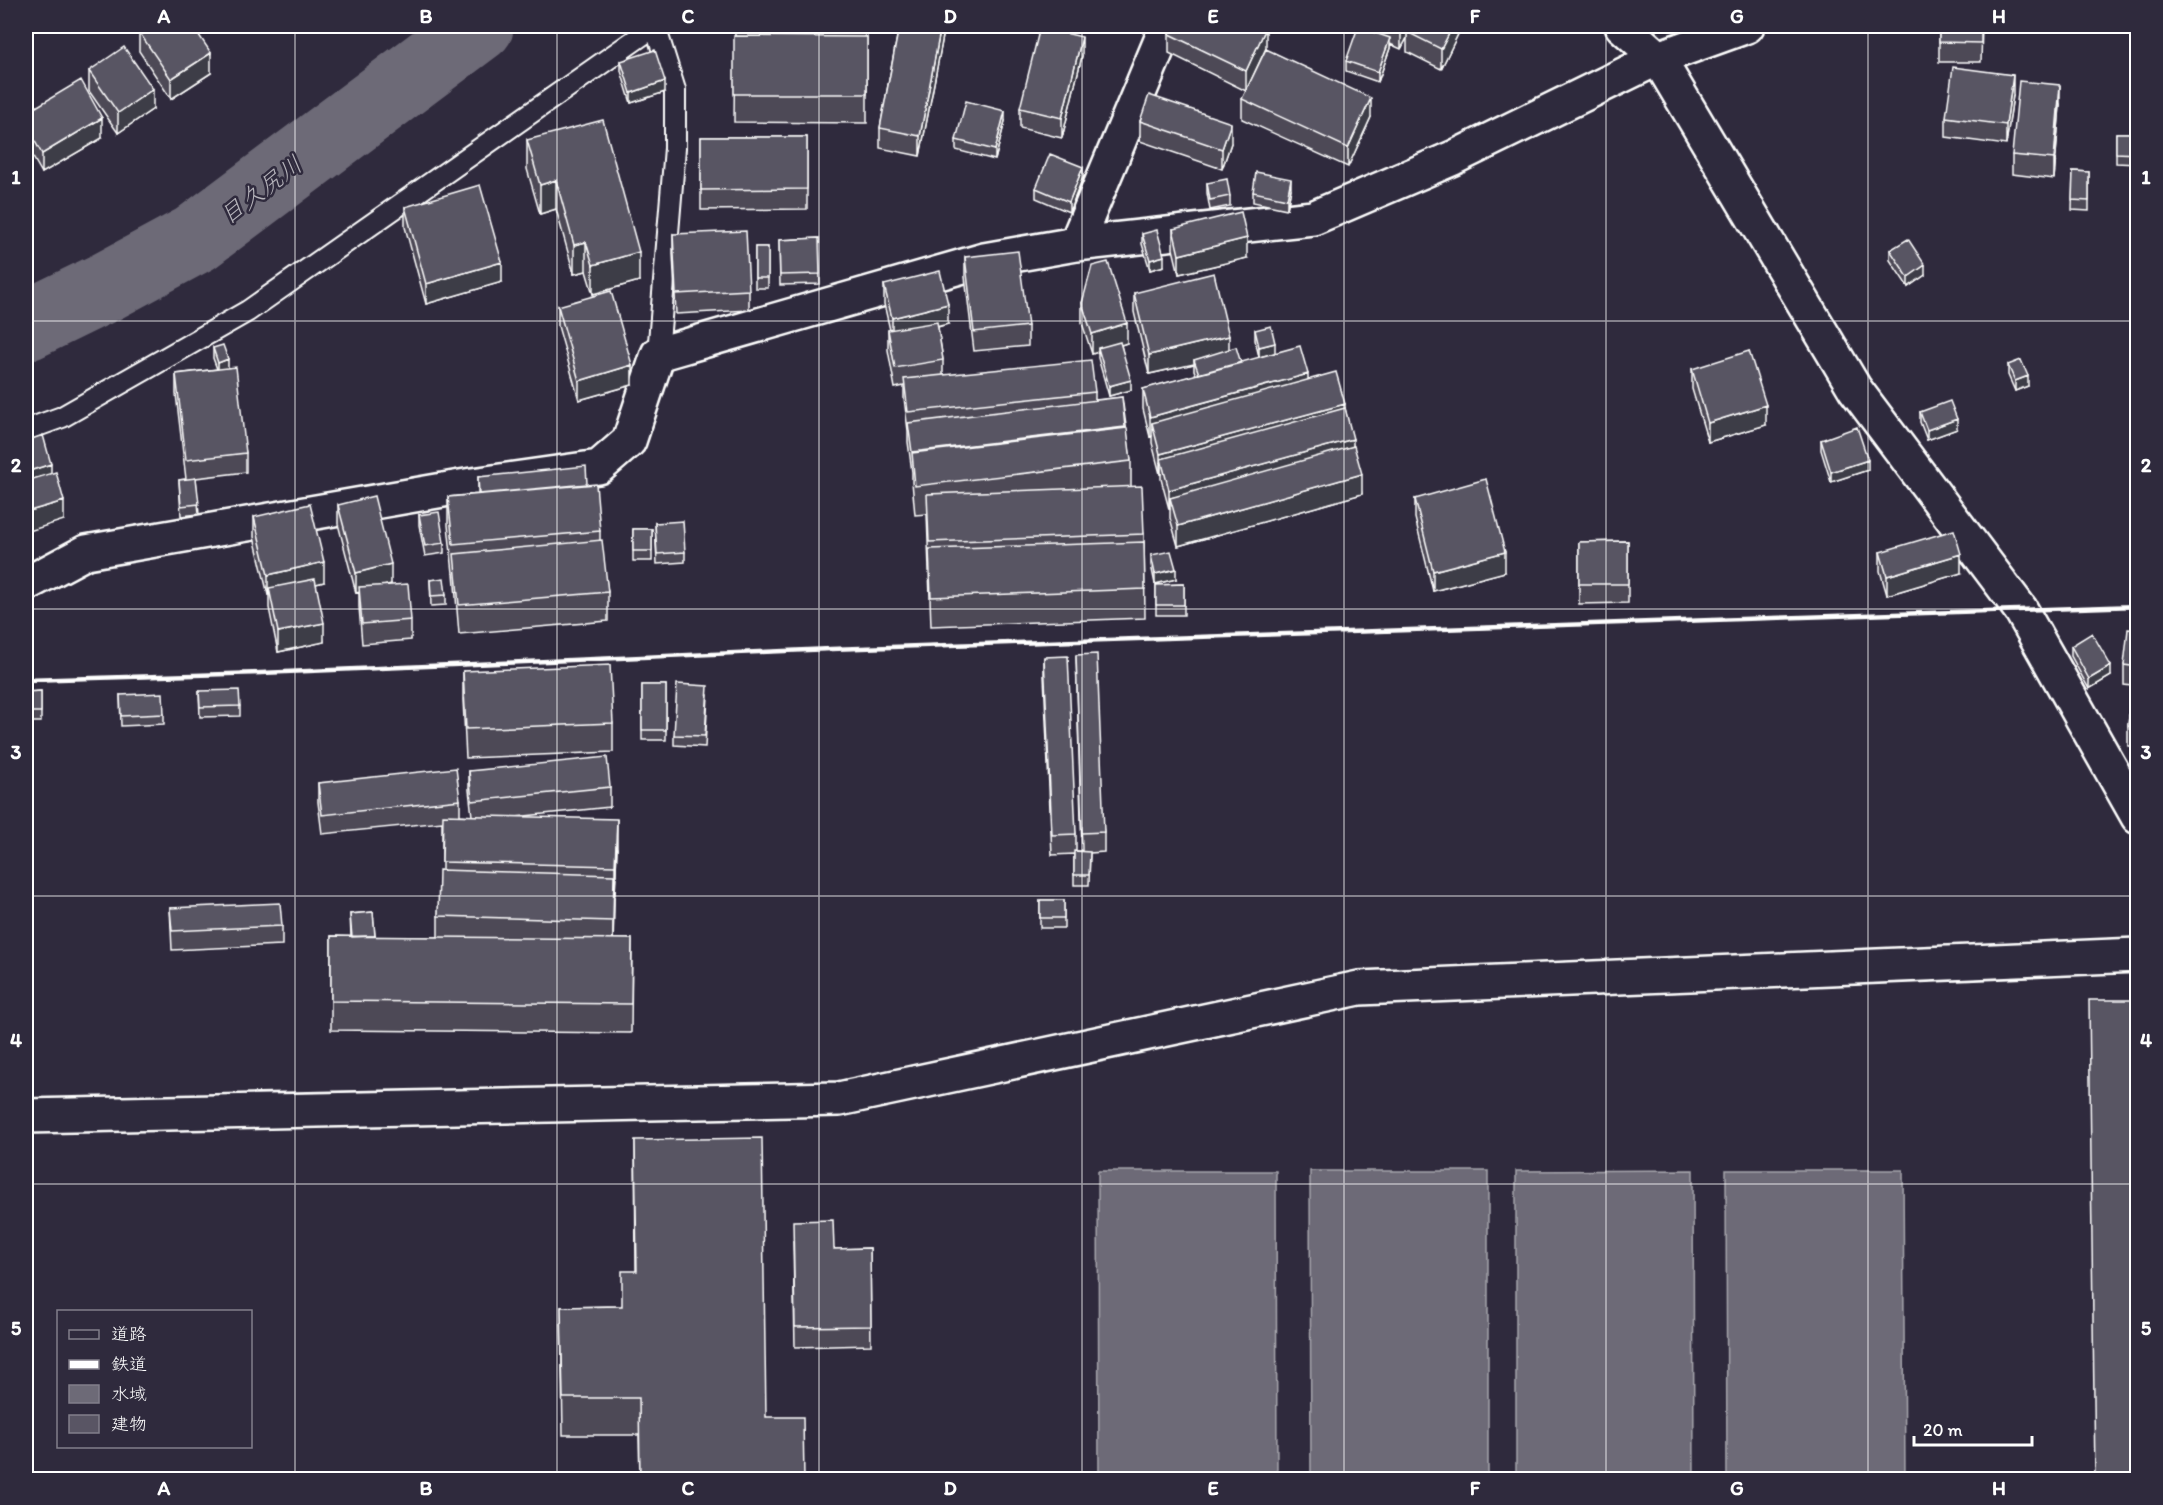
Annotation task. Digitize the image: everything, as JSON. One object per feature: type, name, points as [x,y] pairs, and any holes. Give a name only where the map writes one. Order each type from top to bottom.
[{"type":"street","points":[[1076,244],[1167,26]]},
{"type":"street","points":[[1622,26],[1658,58],[1855,389],[2021,610],[2138,817]]},
{"type":"street","points":[[26,584],[86,552],[472,484],[599,467],[629,441],[658,354],[984,260],[1076,244],[1312,218],[1453,158],[1658,58],[1748,26]]},
{"type":"street","points":[[26,1116],[839,1099],[1359,988],[2138,955]]},
{"type":"lane","points":[[26,430],[62,417],[248,311],[655,26],[675,90],[675,148],[658,354]]},
{"type":"water","points":[[1693,1170],[1694,1479],[1516,1479],[1516,1171]]},
{"type":"water","points":[[1726,1170],[1903,1170],[1905,1479],[1727,1479]]},
{"type":"water","points":[[1098,1171],[1276,1171],[1277,1479],[1099,1479]]},
{"type":"water","points":[[1310,1171],[1488,1171],[1488,1479],[1311,1479]]},
{"type":"building","points":[[148,26],[193,26],[211,53],[171,79],[139,32]]},
{"type":"building","points":[[735,26],[865,26],[865,29],[735,30]]},
{"type":"building","points":[[899,26],[941,26],[920,136],[880,128]]},
{"type":"building","points":[[1172,26],[1261,26],[1266,28],[1246,71],[1169,34]]},
{"type":"building","points":[[1410,26],[1453,26],[1441,49],[1407,32]]},
{"type":"building","points":[[1939,26],[1981,26],[1981,43],[1939,42]]},
{"type":"building","points":[[1040,27],[1082,37],[1062,118],[1020,108]]},
{"type":"building","points":[[1358,27],[1390,38],[1378,72],[1346,61]]},
{"type":"building","points":[[734,36],[867,37],[867,94],[734,94]]},
{"type":"building","points":[[124,47],[153,89],[118,113],[89,71]]},
{"type":"building","points":[[1266,49],[1371,98],[1348,148],[1242,99]]},
{"type":"building","points":[[655,50],[665,81],[631,93],[621,61]]},
{"type":"building","points":[[1953,67],[2013,75],[2006,125],[1946,117]]},
{"type":"building","points":[[81,80],[102,118],[42,154],[26,125],[26,113]]},
{"type":"building","points":[[2019,81],[2060,85],[2054,159],[2012,155]]},
{"type":"building","points":[[1149,95],[1231,123],[1222,149],[1140,121]]},
{"type":"building","points":[[966,101],[1005,111],[995,150],[956,140]]},
{"type":"building","points":[[603,120],[639,252],[593,265],[586,242],[574,245],[556,180],[540,185],[527,140]]},
{"type":"building","points":[[2116,133],[2138,133],[2138,154],[2116,153]]},
{"type":"building","points":[[701,137],[807,137],[807,189],[701,190]]},
{"type":"building","points":[[1050,154],[1083,167],[1069,202],[1036,188]]},
{"type":"building","points":[[2073,171],[2089,172],[2089,201],[2072,200]]},
{"type":"building","points":[[1256,172],[1291,179],[1287,199],[1253,192]]},
{"type":"building","points":[[1227,179],[1230,196],[1210,200],[1207,183]]},
{"type":"building","points":[[480,185],[502,262],[426,284],[405,207]]},
{"type":"building","points":[[1241,212],[1247,238],[1179,255],[1173,229]]},
{"type":"building","points":[[1157,230],[1164,256],[1150,260],[1142,234]]},
{"type":"building","points":[[746,231],[749,290],[676,294],[673,234]]},
{"type":"building","points":[[819,238],[820,274],[780,275],[779,240]]},
{"type":"building","points":[[1908,239],[1925,265],[1908,277],[1890,250]]},
{"type":"building","points":[[755,247],[768,247],[768,278],[755,278]]},
{"type":"building","points":[[1018,251],[1028,326],[974,332],[965,257]]},
{"type":"building","points":[[1108,262],[1127,323],[1092,334],[1082,303],[1092,266]]},
{"type":"building","points":[[940,271],[948,304],[892,318],[884,285]]},
{"type":"building","points":[[1214,273],[1229,336],[1149,355],[1134,293]]},
{"type":"building","points":[[611,291],[632,365],[579,381],[558,306]]},
{"type":"building","points":[[937,322],[943,360],[895,368],[888,330]]},
{"type":"building","points":[[1271,326],[1275,343],[1259,347],[1255,330]]},
{"type":"building","points":[[1120,342],[1131,380],[1109,386],[1098,348]]},
{"type":"building","points":[[223,345],[228,359],[218,363],[213,348]]},
{"type":"building","points":[[1300,346],[1308,374],[1150,417],[1143,389]]},
{"type":"building","points":[[1236,347],[1241,363],[1199,374],[1194,360]]},
{"type":"building","points":[[1749,351],[1766,405],[1708,423],[1692,369]]},
{"type":"building","points":[[1091,360],[1095,392],[908,412],[904,379]]},
{"type":"building","points":[[2021,360],[2028,376],[2015,381],[2008,365]]},
{"type":"building","points":[[236,367],[246,453],[186,460],[176,374]]},
{"type":"building","points":[[1336,372],[1345,404],[1160,454],[1152,423]]},
{"type":"building","points":[[1122,397],[1125,427],[912,452],[908,423]]},
{"type":"building","points":[[1950,401],[1957,419],[1927,430],[1920,412]]},
{"type":"building","points":[[1345,408],[1353,439],[1169,490],[1161,459]]},
{"type":"building","points":[[1857,427],[1868,460],[1831,472],[1821,440]]},
{"type":"building","points":[[1127,428],[1131,461],[915,486],[912,453]]},
{"type":"building","points":[[43,435],[51,464],[26,472],[26,441]]},
{"type":"building","points":[[1354,446],[1362,474],[1178,526],[1170,498]]},
{"type":"building","points":[[586,466],[587,484],[479,494],[478,477]]},
{"type":"building","points":[[56,472],[64,501],[26,512],[26,481]]},
{"type":"building","points":[[196,478],[199,504],[181,506],[179,480]]},
{"type":"building","points":[[1486,479],[1505,552],[1433,571],[1415,499]]},
{"type":"building","points":[[596,484],[600,531],[453,544],[448,497]]},
{"type":"building","points":[[1142,486],[1144,534],[929,542],[927,494]]},
{"type":"building","points":[[374,496],[391,564],[356,573],[338,505]]},
{"type":"building","points":[[310,504],[324,562],[268,575],[254,517]]},
{"type":"building","points":[[439,512],[444,543],[425,546],[419,515]]},
{"type":"building","points":[[683,521],[685,552],[657,554],[655,523]]},
{"type":"building","points":[[633,529],[652,529],[652,551],[633,551]]},
{"type":"building","points":[[1954,530],[1961,554],[1887,576],[1880,552]]},
{"type":"building","points":[[602,540],[608,592],[459,605],[454,554]]},
{"type":"building","points":[[1628,541],[1628,584],[1579,584],[1579,542]]},
{"type":"building","points":[[1144,542],[1145,589],[931,597],[929,549]]},
{"type":"building","points":[[1171,551],[1176,569],[1155,574],[1151,555]]},
{"type":"building","points":[[444,578],[446,595],[431,596],[430,580]]},
{"type":"building","points":[[315,579],[324,623],[278,632],[269,588]]},
{"type":"building","points":[[408,584],[411,620],[362,624],[359,587]]},
{"type":"building","points":[[1184,584],[1184,605],[1156,605],[1156,585]]},
{"type":"building","points":[[2128,629],[2138,630],[2138,667],[2124,665]]},
{"type":"building","points":[[2092,633],[2111,666],[2089,679],[2071,646]]},
{"type":"building","points":[[1097,654],[1104,832],[1082,833],[1076,655]]},
{"type":"building","points":[[1068,656],[1076,834],[1052,835],[1044,657]]},
{"type":"building","points":[[610,665],[613,723],[466,729],[463,671]]},
{"type":"building","points":[[677,684],[708,686],[705,736],[674,735]]},
{"type":"building","points":[[642,685],[666,685],[666,730],[642,730]]},
{"type":"building","points":[[2132,685],[2138,685],[2138,727],[2128,726]]},
{"type":"building","points":[[239,690],[240,706],[200,707],[199,691]]},
{"type":"building","points":[[41,691],[41,712],[26,712],[26,692]]},
{"type":"building","points":[[163,693],[164,714],[121,716],[120,695]]},
{"type":"building","points":[[607,757],[610,787],[472,801],[469,771]]},
{"type":"building","points":[[456,768],[460,800],[322,815],[318,783]]},
{"type":"building","points":[[443,815],[617,819],[615,866],[442,862]]},
{"type":"building","points":[[1074,851],[1090,852],[1089,875],[1074,875]]},
{"type":"building","points":[[439,870],[614,875],[613,921],[438,916]]},
{"type":"building","points":[[1040,900],[1064,900],[1064,918],[1040,918]]},
{"type":"building","points":[[280,903],[282,926],[172,931],[170,908]]},
{"type":"building","points":[[373,912],[375,936],[352,937],[350,914]]},
{"type":"building","points":[[331,936],[632,939],[631,1004],[331,1001]]},
{"type":"building","points":[[2089,1000],[2138,1000],[2138,1479],[2095,1479]]},
{"type":"building","points":[[762,1138],[766,1417],[803,1417],[804,1479],[640,1479],[639,1398],[563,1398],[561,1307],[622,1306],[622,1271],[637,1271],[635,1140]]},
{"type":"building","points":[[833,1220],[834,1249],[870,1248],[871,1326],[795,1327],[793,1221]]},
{"type":"waterway","name":"目久尻川","points":[[26,326],[106,287],[195,239],[479,26]]},
{"type":"railway","points":[[26,680],[261,673],[831,649],[2138,606]]}]
